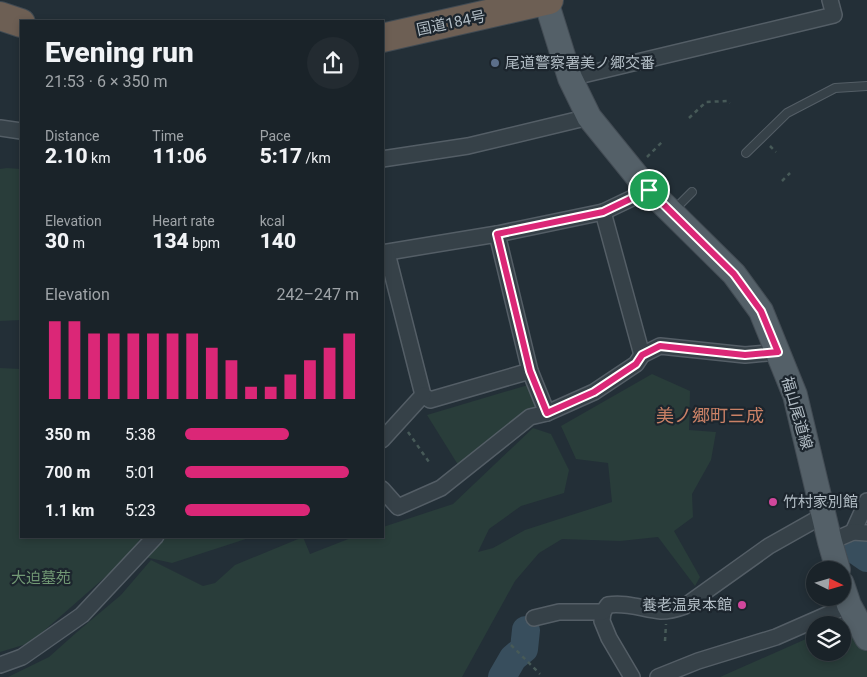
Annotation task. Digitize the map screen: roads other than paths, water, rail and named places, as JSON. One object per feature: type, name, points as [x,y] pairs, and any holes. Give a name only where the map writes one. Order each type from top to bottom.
[{"type":"highway","name":"国道184号","points":[[384,38],[547,0]]},
{"type":"highway","points":[[0,16],[20,22]]},
{"type":"main road","name":"福山尾道線","points":[[547,0],[570,78],[589,117],[649,190],[739,281],[761,311],[795,395],[835,561]]},
{"type":"main road","points":[[851,605],[867,638]]},
{"type":"street","points":[[570,78],[834,15],[830,0]]},
{"type":"street","points":[[384,159],[468,146],[589,117]]},
{"type":"street","points":[[0,128],[20,130]]},
{"type":"street","points":[[530,371],[430,400],[423,395],[385,253],[497,234],[603,212],[649,190]]},
{"type":"street","points":[[603,212],[642,355]]},
{"type":"street","points":[[497,234],[530,371],[547,413]]},
{"type":"street","points":[[384,491],[398,506],[441,488],[530,417],[547,413],[594,392],[636,364],[642,355],[660,346],[745,355],[778,352]]},
{"type":"street","points":[[384,438],[423,395]]},
{"type":"street","points":[[830,542],[862,532],[867,501]]},
{"type":"street","points":[[632,677],[609,638],[602,621],[603,612],[608,605],[619,603],[661,611],[685,606],[769,546],[824,515]]},
{"type":"street","points":[[0,666],[22,657],[82,615],[154,538]]},
{"type":"street","points":[[658,677],[776,637],[828,606]]},
{"type":"street","points":[[534,618],[559,612],[603,612]]},
{"type":"lane","points":[[746,153],[787,113],[835,88],[867,86]]},
{"type":"lane","points":[[672,212],[692,192]]},
{"type":"waterway","points":[[857,551],[867,558]]},
{"type":"waterway","points":[[502,677],[513,658],[524,649],[526,630]]},
{"type":"place","name":"尾道警察署美ノ郷交番","points":[[495,63]]},
{"type":"place","name":"竹村家別館","points":[[773,502]]},
{"type":"place","name":"養老温泉本館","points":[[742,605]]},
{"type":"district","name":"美ノ郷町三成","points":[[710,416]]},
{"type":"park label","name":"大迫墓苑","points":[[41,578]]}]
